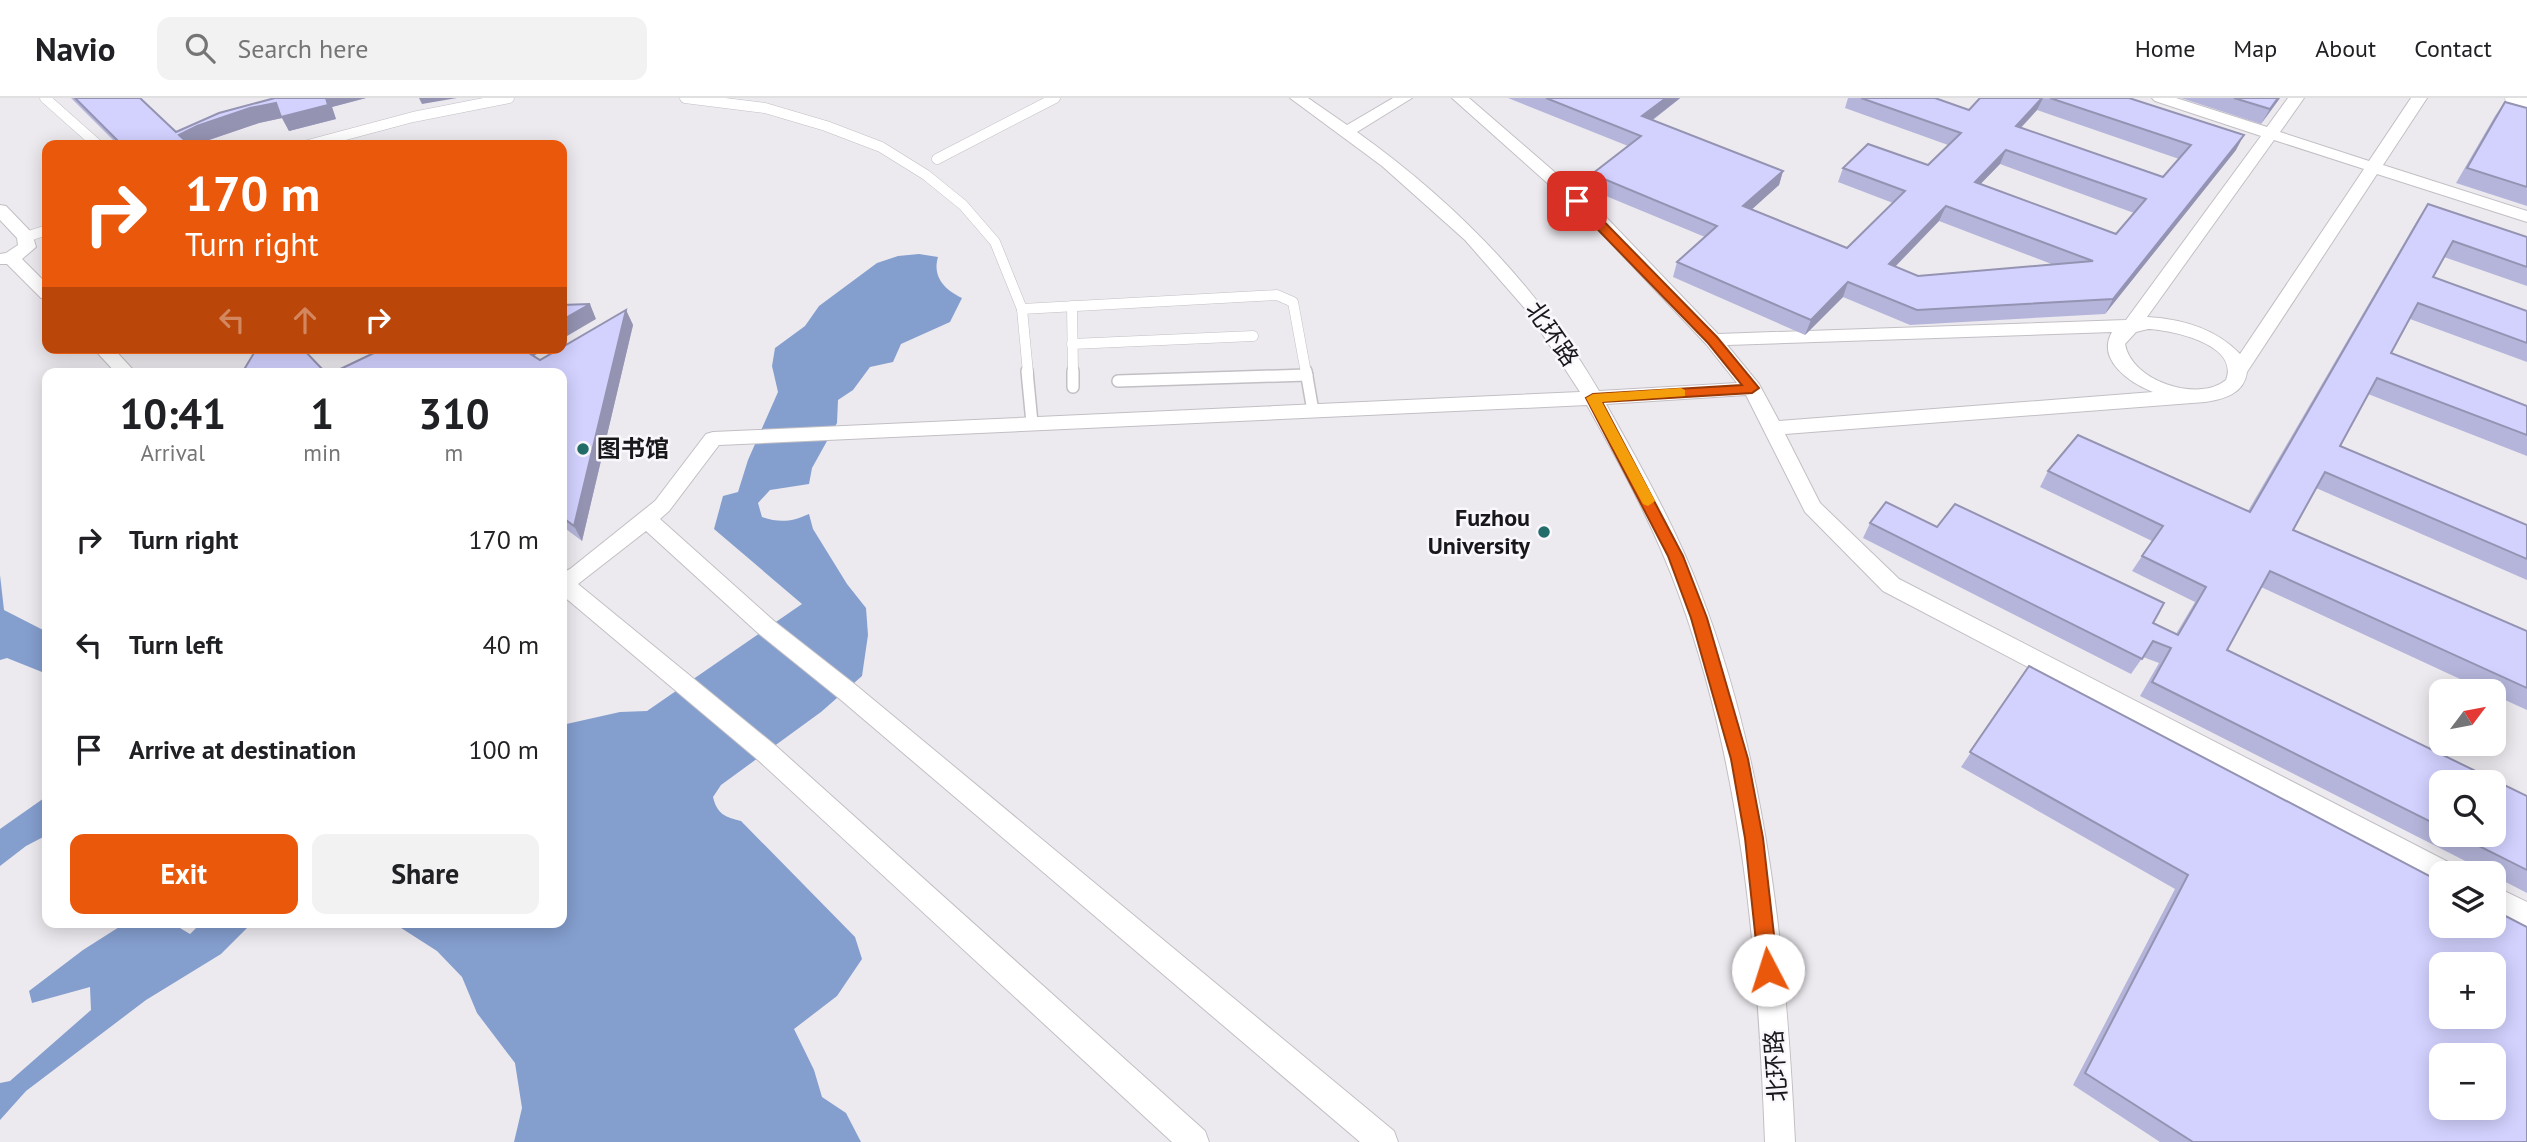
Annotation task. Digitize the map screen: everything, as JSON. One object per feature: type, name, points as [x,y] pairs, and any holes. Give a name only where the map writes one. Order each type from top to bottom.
[{"type":"street","name":"北环路","points":[[1298,98],[1348,131],[1418,187],[1487,253],[1552,330],[1593,398],[1675,556],[1699,618],[1740,759],[1754,838],[1764,922],[1780,1142]]},
{"type":"street","points":[[1348,131],[1404,98]]},
{"type":"street","points":[[1460,98],[1597,218],[1713,340],[1752,388],[1812,507],[1891,585],[2429,865]]},
{"type":"street","points":[[2160,98],[2527,217]]},
{"type":"street","points":[[2296,98],[2131,326],[2120,333],[2115,342],[2116,353],[2124,365],[2138,376],[2176,392],[2196,396],[2229,390],[2238,381],[2239,370],[2419,98]]},
{"type":"street","points":[[0,210],[26,237],[27,247],[6,258],[42,290]]},
{"type":"street","points":[[1713,340],[2165,324],[2205,336],[2228,352],[2239,370]]},
{"type":"street","points":[[108,354],[122,368]]},
{"type":"street","points":[[567,580],[578,575],[662,506],[713,439],[1593,398],[1752,388]]},
{"type":"street","points":[[1772,428],[2215,394]]},
{"type":"street","points":[[646,519],[766,627],[849,693],[1383,1142]]},
{"type":"street","points":[[567,587],[767,753],[1194,1142]]},
{"type":"street","points":[[2506,905],[2527,916]]},
{"type":"lane","points":[[45,98],[92,140]]},
{"type":"lane","points":[[327,140],[413,117],[509,98]]},
{"type":"lane","points":[[685,98],[765,108],[881,146],[926,175],[963,205],[995,242],[1023,309],[1032,423]]},
{"type":"lane","points":[[937,159],[1055,98]]},
{"type":"lane","points":[[2510,98],[2527,103]]},
{"type":"lane","points":[[26,237],[42,232]]},
{"type":"lane","points":[[1023,309],[1277,295],[1293,302],[1313,411]]},
{"type":"lane","points":[[1072,306],[1073,387]]},
{"type":"lane","points":[[1073,344],[1253,336]]},
{"type":"lane","points":[[1118,381],[1307,375]]},
{"type":"water","points":[[919,254],[938,257],[938,277],[950,291],[962,298],[950,322],[901,344],[893,362],[870,367],[853,390],[838,400],[837,423],[812,468],[809,484],[770,490],[758,503],[762,517],[768,519],[786,521],[809,514],[813,529],[847,584],[866,608],[868,635],[862,676],[821,712],[721,785],[713,797],[719,811],[741,821],[855,937],[862,959],[837,996],[794,1029],[814,1070],[822,1097],[846,1113],[861,1142],[514,1142],[522,1108],[515,1063],[477,1013],[462,977],[437,951],[401,928],[567,928],[567,724],[620,712],[647,711],[802,604],[714,529],[723,496],[738,492],[748,460],[778,392],[772,366],[775,348],[805,326],[819,306],[877,263],[898,256]]},
{"type":"water","points":[[0,575],[4,610],[42,629],[42,672],[7,658],[0,660]]},
{"type":"water","points":[[42,800],[42,838],[0,866],[0,829]]},
{"type":"water","points":[[118,928],[180,928],[190,934],[196,928],[247,928],[221,954],[146,1000],[26,1091],[0,1120],[0,1083],[10,1081],[91,1010],[90,987],[32,1003],[29,991],[83,950]]},
{"type":"building","points":[[75,98],[140,98],[176,132],[219,113],[275,98],[326,98],[328,105],[281,117],[276,103],[250,108],[179,135],[184,140],[117,140]]},
{"type":"building","points":[[1546,98],[1666,98],[1642,116],[1783,171],[1743,206],[1847,248],[1905,191],[1843,168],[1868,144],[1928,165],[1961,133],[1861,98],[1935,98],[1969,110],[1980,98],[2042,98],[2016,126],[2163,177],[2191,145],[2050,98],[2129,98],[2244,135],[2113,299],[1917,310],[1848,282],[1811,320],[1677,262],[1717,226],[1592,174],[1641,136]],"holes":[[[2006,150],[2146,199],[2116,234],[1975,182]],[[1946,206],[2093,261],[1918,276],[1889,264]]]},
{"type":"building","points":[[2234,98],[2278,98],[2270,109]]},
{"type":"building","points":[[2505,102],[2527,108],[2527,187],[2467,168]]},
{"type":"building","points":[[2428,204],[2527,237],[2527,267],[2453,241],[2433,277],[2527,311],[2527,343],[2418,303],[2391,353],[2527,406],[2527,435],[2377,378],[2340,446],[2527,525],[2527,559],[2325,472],[2293,530],[2527,631],[2527,688],[2270,571],[2227,650],[2429,748],[2429,756],[2445,756],[2474,770],[2429,770],[2429,821],[2152,682],[2171,648],[2153,641],[2142,659],[1870,523],[1886,502],[1937,527],[1955,504],[2164,603],[2153,623],[2178,635],[2206,587],[2142,556],[2163,526],[2048,471],[2078,435],[2250,512]]},
{"type":"building","points":[[590,304],[567,317],[567,305]]},
{"type":"building","points":[[626,310],[574,526],[567,521],[567,368],[342,368],[372,354],[530,354],[540,360],[550,354],[567,354],[567,344]]},
{"type":"building","points":[[253,354],[308,354],[321,368],[245,368]]},
{"type":"building","points":[[2029,666],[2429,876],[2429,938],[2506,938],[2506,916],[2527,927],[2527,1142],[2193,1142],[2085,1073],[2188,875],[1970,752]]},
{"type":"building","points":[[2506,786],[2527,796],[2527,870],[2481,847],[2506,847]]},
{"type":"slow traffic","points":[[1648,501],[1593,398],[1681,393]]},
{"type":"place","name":"图书馆","points":[[583,449]]},
{"type":"place","name":"Fuzhou University","points":[[1544,532]]},
{"type":"route","points":[[1577,201],[1597,218],[1713,340],[1752,388],[1593,398],[1675,556],[1699,618],[1740,759],[1754,838],[1768,970]]}]
